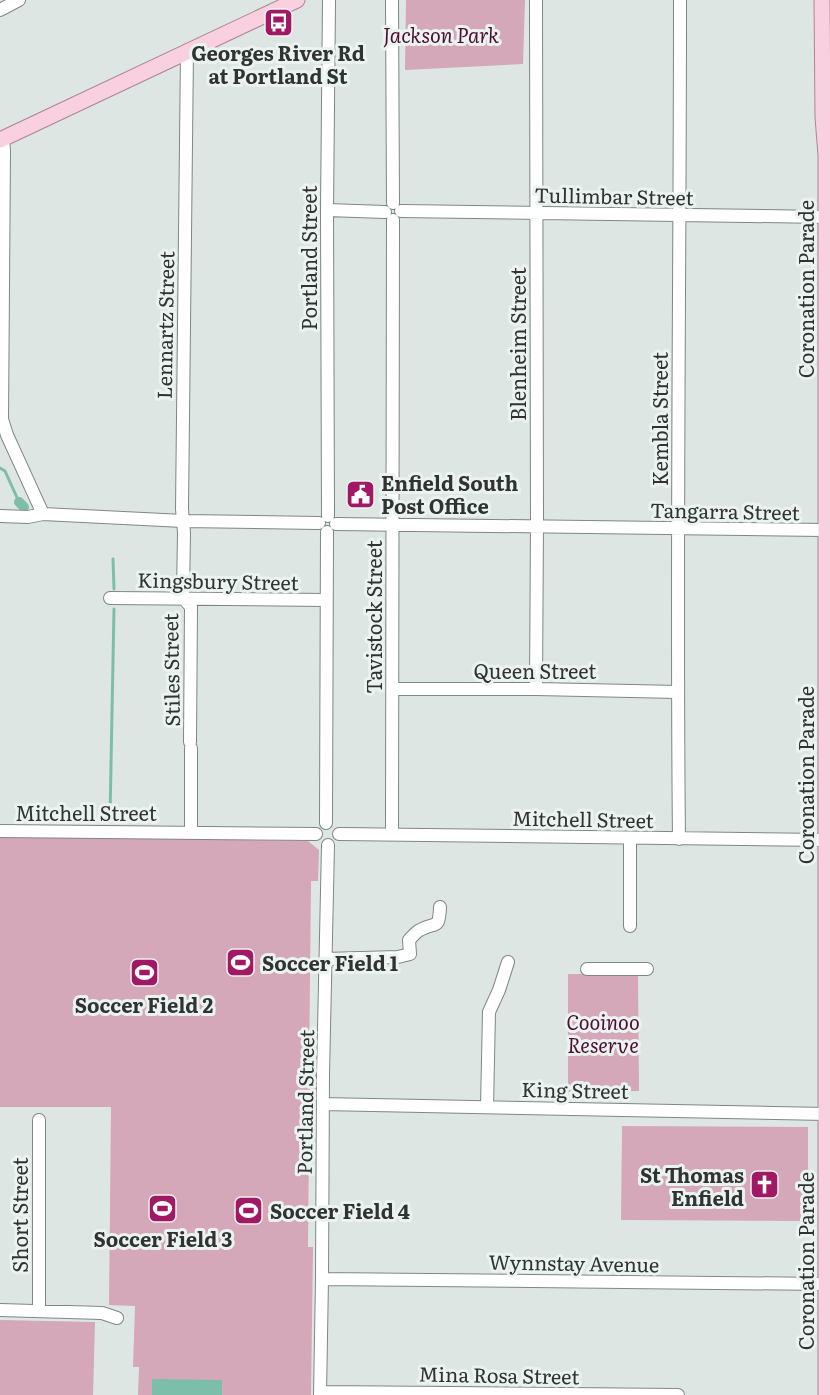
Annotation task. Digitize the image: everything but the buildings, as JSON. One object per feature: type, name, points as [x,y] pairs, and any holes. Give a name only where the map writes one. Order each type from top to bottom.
[{"type":"main road","points":[[2,139],[297,0]]},
{"type":"main road","name":"Coronation Parade","points":[[822,0],[823,117],[828,155]]},
{"type":"main road","name":"Coronation Parade","points":[[826,1395],[828,929],[825,840],[827,686],[825,530],[828,500],[826,217],[830,121]]},
{"type":"street","points":[[0,10],[20,0]]},
{"type":"street","name":"Portland Street","points":[[326,823],[329,0]]},
{"type":"street","name":"Tavistock Street","points":[[392,0],[392,834]]},
{"type":"street","name":"Blenheim Street","points":[[536,0],[536,688]]},
{"type":"street","name":"Kembla Street","points":[[679,839],[680,0]]},
{"type":"street","name":"Lennartz Street","points":[[184,599],[182,509],[187,51]]},
{"type":"street","points":[[2,139],[4,152],[2,419],[3,426],[43,514]]},
{"type":"street","name":"Tullimbar Street","points":[[327,210],[826,217]]},
{"type":"street","name":"Tangarra Street","points":[[0,516],[28,517],[43,514],[183,521],[327,524],[825,530]]},
{"type":"street","name":"Kingsbury Street","points":[[110,598],[326,600]]},
{"type":"street","name":"Stiles Street","points":[[184,599],[191,607],[191,833]]},
{"type":"street","name":"Queen Street","points":[[393,689],[536,688],[678,692]]},
{"type":"street","points":[[326,823],[334,825],[339,834],[337,841],[328,845],[319,842],[316,834],[318,827],[326,823]]},
{"type":"street","name":"Mitchell Street","points":[[0,831],[316,834]]},
{"type":"street","name":"Mitchell Street","points":[[339,834],[825,840]]},
{"type":"street","points":[[630,838],[630,927]]},
{"type":"street","name":"Portland Street","points":[[320,1393],[328,845]]},
{"type":"street","points":[[325,959],[398,957],[410,954],[409,940],[421,930],[435,925],[439,920],[440,907]]},
{"type":"street","points":[[487,1107],[489,1012],[508,962]]},
{"type":"street","points":[[586,969],[647,969]]},
{"type":"street","name":"King Street","points":[[323,1104],[826,1114]]},
{"type":"street","name":"Short Street","points":[[39,1120],[39,1311]]},
{"type":"street","name":"Wynnstay Avenue","points":[[322,1280],[826,1284]]},
{"type":"street","points":[[0,1310],[102,1313],[117,1318]]},
{"type":"street","name":"Mina Rosa Street","points":[[320,1393],[678,1395]]},
{"type":"green space","name":"Jackson Park","points":[[406,0],[525,0],[523,64],[405,70]]},
{"type":"green space","points":[[0,837],[308,841],[319,850],[318,881],[311,881],[309,1074],[316,1073],[315,1140],[309,1140],[308,1247],[313,1247],[311,1395],[138,1395],[139,1367],[133,1367],[135,1306],[109,1305],[111,1107],[0,1107]]},
{"type":"green space","name":"Cooinoo Reserve","points":[[568,974],[638,974],[639,1091],[568,1092]]},
{"type":"green space","points":[[622,1126],[808,1127],[808,1221],[621,1220]]},
{"type":"green space","points":[[0,1320],[95,1322],[93,1395],[0,1395]]},
{"type":"shaded area","points":[[152,1379],[222,1380],[222,1395],[152,1395]]},
{"type":"waterway","points":[[0,468],[5,471],[19,502]]},
{"type":"waterway","points":[[19,502],[24,507]]},
{"type":"waterway","points":[[113,559],[114,589]]},
{"type":"waterway","points":[[110,817],[114,609]]},
{"type":"place","name":"Georges River Rd at Portland St","points":[[278,22]]},
{"type":"place","name":"Enfield South Post Office","points":[[360,494]]},
{"type":"place","name":"Soccer Field 1","points":[[241,962]]},
{"type":"place","name":"Soccer Field 2","points":[[144,973]]},
{"type":"place","name":"St Thomas Enfield","points":[[765,1185]]},
{"type":"place","name":"Soccer Field 3","points":[[163,1208]]},
{"type":"place","name":"Soccer Field 4","points":[[249,1210]]}]
